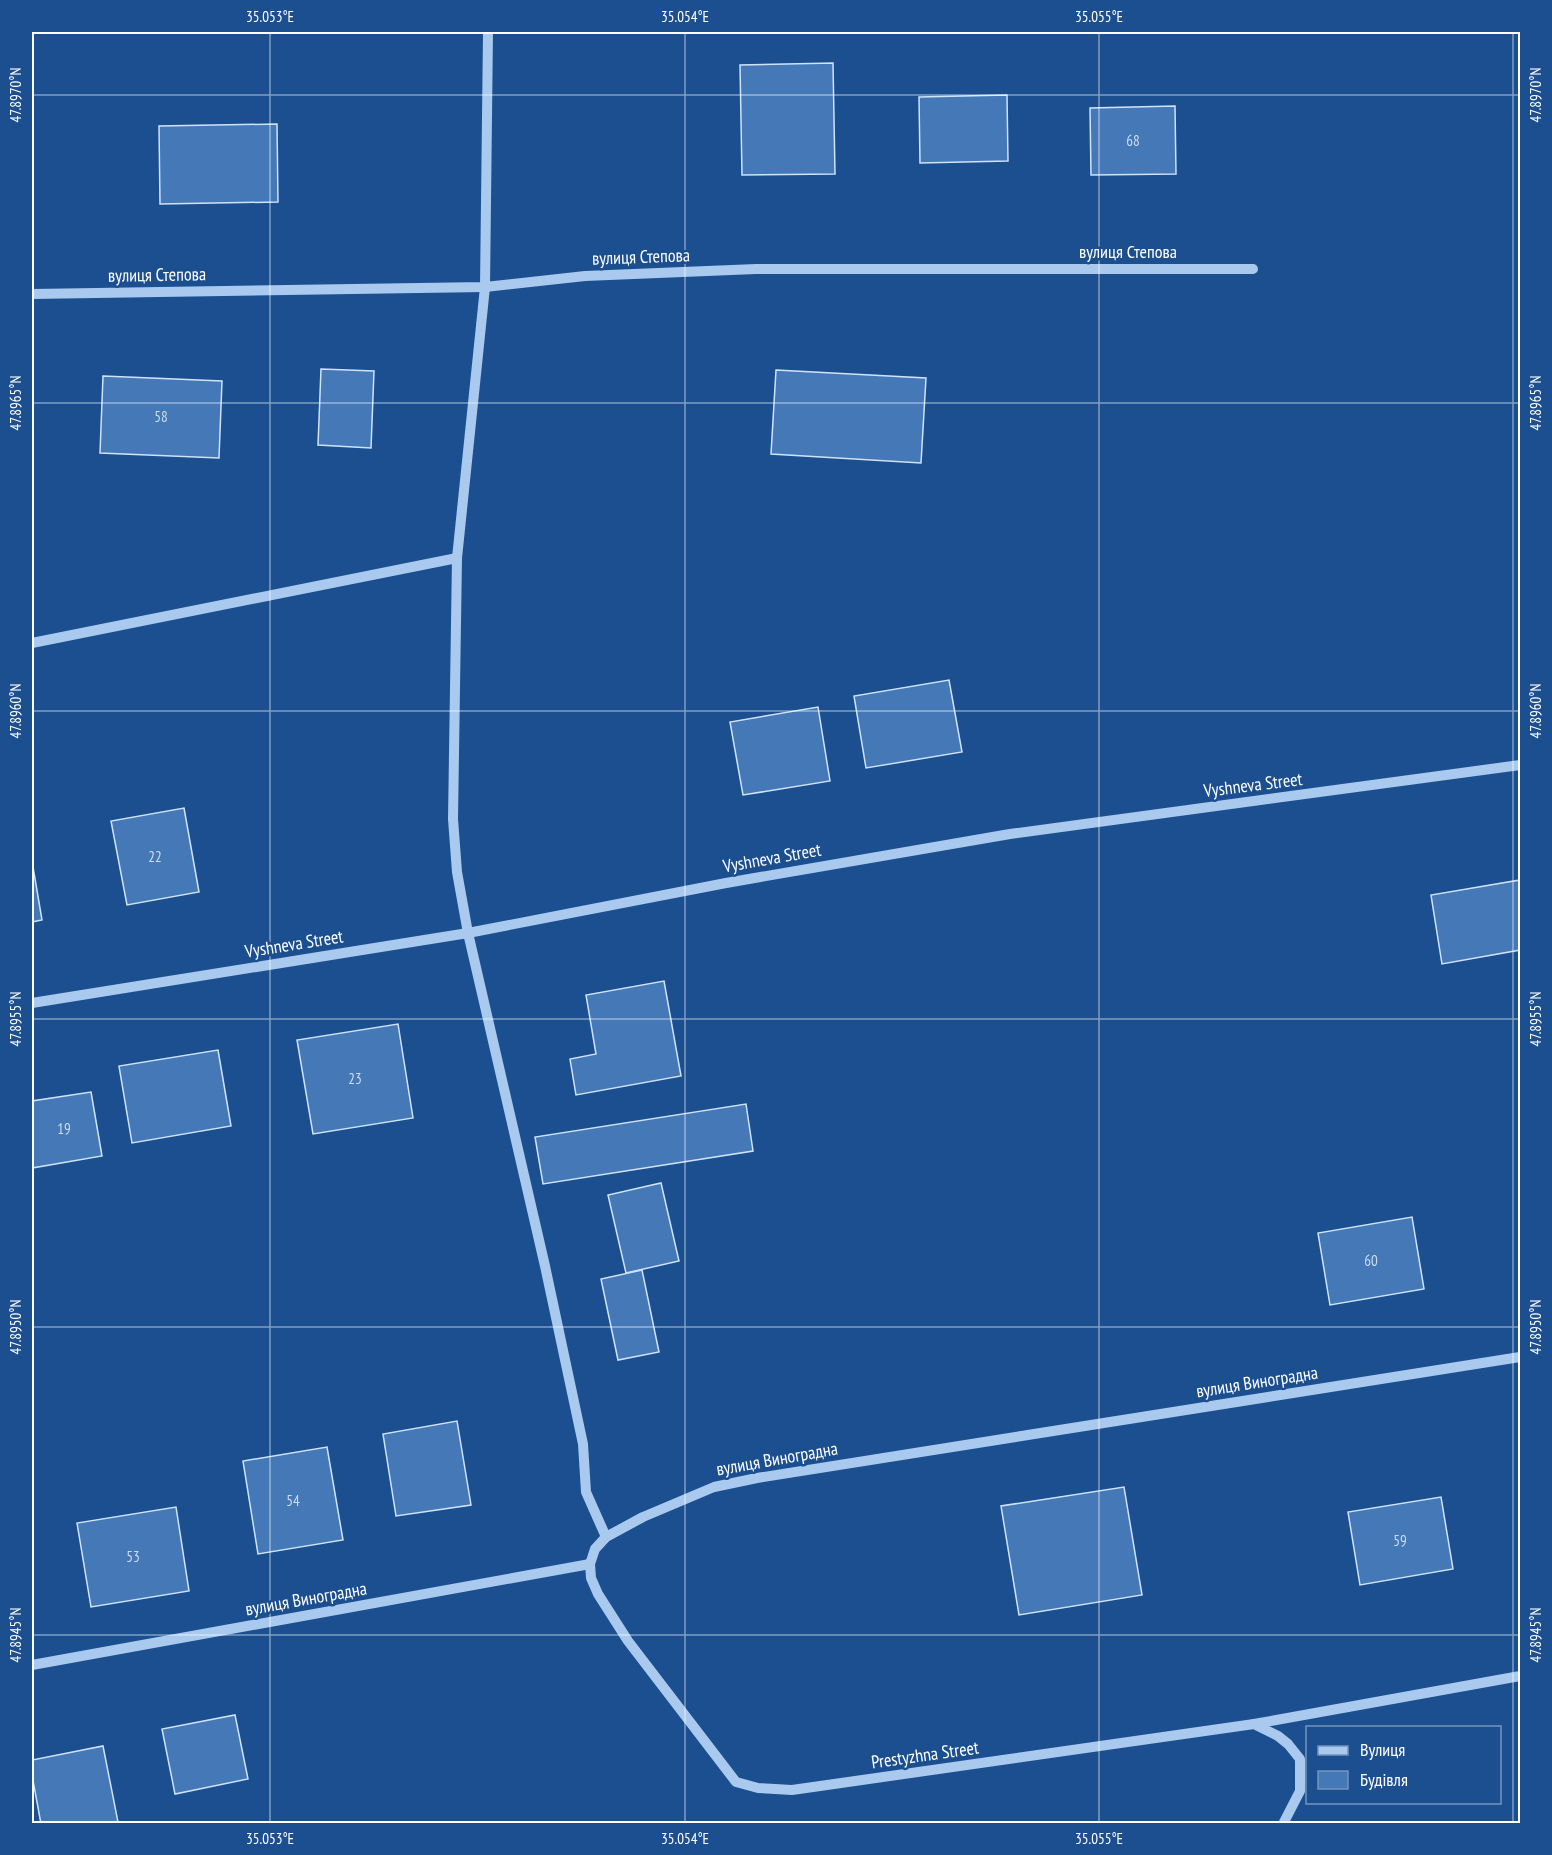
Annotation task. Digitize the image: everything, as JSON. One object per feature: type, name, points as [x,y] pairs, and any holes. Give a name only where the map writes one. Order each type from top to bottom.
[{"type":"street","points":[[488,32],[485,287],[457,558],[453,819],[457,872],[468,933],[550,1288],[583,1444],[586,1492],[606,1537],[595,1549],[590,1564]]},
{"type":"street","name":"вулиця Степова","points":[[32,294],[485,287],[585,276],[756,268],[1253,269]]},
{"type":"street","points":[[32,644],[457,558]]},
{"type":"street","name":"Vyshneva Street","points":[[32,1003],[468,933],[726,883],[1010,834],[1521,765]]},
{"type":"street","name":"вулиця Виноградна","points":[[606,1537],[643,1517],[714,1487],[735,1482],[1521,1357]]},
{"type":"street","name":"вулиця Виноградна","points":[[32,1665],[590,1564]]},
{"type":"street","name":"Prestyzhna Street","points":[[590,1564],[591,1578],[598,1594],[628,1641],[736,1782],[758,1788],[792,1790],[1254,1724],[1521,1676]]},
{"type":"street","points":[[1254,1724],[1278,1736],[1300,1759],[1300,1791],[1283,1824]]},
{"type":"building","points":[[833,63],[835,174],[742,175],[740,65]]},
{"type":"building","points":[[1007,95],[1008,161],[920,163],[919,97]]},
{"type":"building","points":[[1175,106],[1176,174],[1091,175],[1090,108]]},
{"type":"building","points":[[277,124],[278,202],[160,204],[159,126]]},
{"type":"building","points":[[321,369],[374,371],[371,448],[318,445]]},
{"type":"building","points":[[776,370],[926,378],[921,463],[771,454]]},
{"type":"building","points":[[103,376],[222,381],[219,458],[100,453]]},
{"type":"building","points":[[949,680],[962,752],[866,768],[854,696]]},
{"type":"building","points":[[818,707],[830,781],[743,795],[730,722]]},
{"type":"building","points":[[184,808],[199,892],[127,905],[111,821]]},
{"type":"building","points":[[32,861],[42,920],[32,922]]},
{"type":"building","points":[[1520,880],[1520,950],[1442,964],[1431,895]]},
{"type":"building","points":[[664,981],[681,1076],[576,1095],[570,1059],[596,1054],[586,995]]},
{"type":"building","points":[[398,1024],[413,1118],[313,1134],[297,1040]]},
{"type":"building","points":[[218,1050],[231,1126],[132,1143],[119,1066]]},
{"type":"building","points":[[91,1092],[102,1156],[32,1168],[32,1101]]},
{"type":"building","points":[[746,1104],[753,1151],[543,1184],[535,1137]]},
{"type":"building","points":[[661,1183],[679,1261],[626,1273],[608,1195]]},
{"type":"building","points":[[1412,1217],[1424,1289],[1330,1305],[1318,1233]]},
{"type":"building","points":[[642,1270],[659,1352],[618,1360],[601,1279]]},
{"type":"building","points":[[457,1421],[471,1505],[396,1516],[383,1434]]},
{"type":"building","points":[[327,1447],[343,1540],[258,1554],[243,1461]]},
{"type":"building","points":[[1124,1487],[1142,1595],[1019,1615],[1001,1506]]},
{"type":"building","points":[[1441,1497],[1453,1569],[1360,1585],[1348,1512]]},
{"type":"building","points":[[176,1507],[189,1591],[91,1607],[77,1523]]},
{"type":"building","points":[[235,1715],[248,1779],[175,1794],[162,1729]]},
{"type":"building","points":[[103,1746],[118,1822],[41,1824],[32,1775],[32,1760]]}]
